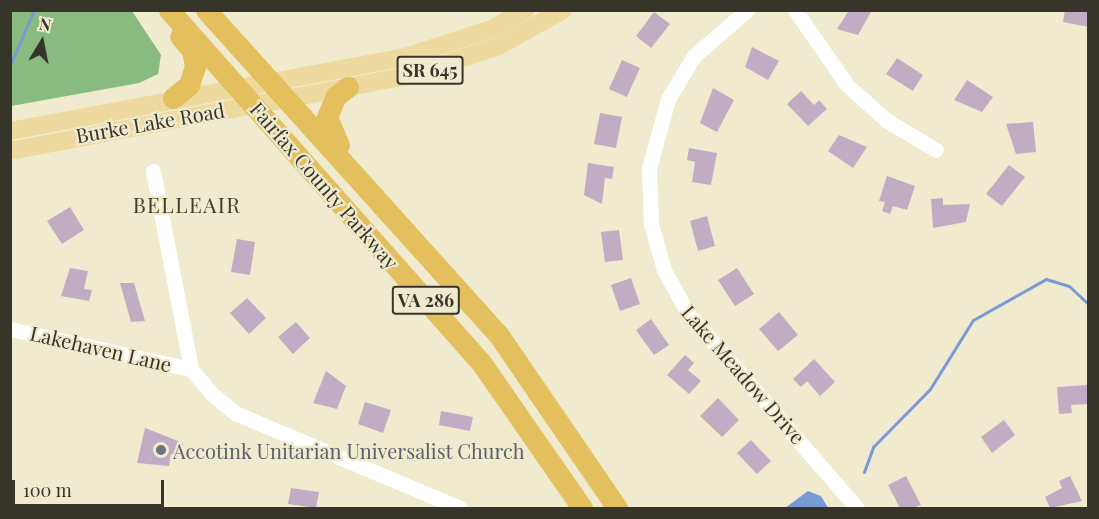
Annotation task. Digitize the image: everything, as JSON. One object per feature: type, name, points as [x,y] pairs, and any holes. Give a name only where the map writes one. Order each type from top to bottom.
[{"type":"highway","points":[[162,10],[194,57],[189,85],[172,98]]},
{"type":"highway","name":"Fairfax County Parkway","points":[[169,10],[239,86],[480,361],[582,508]]},
{"type":"highway","name":"Fairfax County Parkway","points":[[206,10],[376,197],[525,368],[617,508]]},
{"type":"highway","points":[[348,87],[330,106],[329,129],[376,197]]},
{"type":"main road","name":"Burke Lake Road","points":[[10,151],[348,87],[453,64],[563,10]]},
{"type":"main road","name":"Burke Lake Road","points":[[10,131],[172,98],[405,57],[515,13]]},
{"type":"street","name":"Lake Meadow Drive","points":[[747,10],[706,42],[668,99],[650,159],[651,224],[664,270],[687,312],[857,508]]},
{"type":"street","points":[[795,10],[847,85],[886,120],[936,150]]},
{"type":"street","points":[[153,171],[191,369],[235,413],[460,508]]},
{"type":"street","name":"Lakehaven Lane","points":[[10,329],[191,369]]},
{"type":"green space","points":[[11,10],[132,11],[161,55],[158,74],[139,83],[11,106]]},
{"type":"water","points":[[808,491],[821,496],[828,508],[785,508]]},
{"type":"building","points":[[849,10],[872,10],[858,35],[837,29]]},
{"type":"building","points":[[1065,10],[1089,10],[1089,27],[1063,22]]},
{"type":"building","points":[[654,12],[670,24],[651,48],[636,36]]},
{"type":"building","points":[[752,47],[779,61],[768,80],[745,67]]},
{"type":"building","points":[[897,58],[923,75],[913,91],[886,74]]},
{"type":"building","points":[[622,60],[640,68],[627,97],[609,89]]},
{"type":"building","points":[[967,80],[993,97],[982,112],[954,100]]},
{"type":"building","points":[[713,88],[734,100],[717,132],[700,123]]},
{"type":"building","points":[[801,91],[814,105],[819,100],[827,109],[808,126],[787,104]]},
{"type":"building","points":[[600,113],[622,117],[616,148],[594,144]]},
{"type":"building","points":[[1033,122],[1036,152],[1016,154],[1006,124]]},
{"type":"building","points":[[839,135],[867,147],[853,168],[828,151]]},
{"type":"building","points":[[689,148],[717,153],[711,185],[692,182],[695,162],[687,160]]},
{"type":"building","points":[[588,163],[614,167],[612,179],[605,178],[602,204],[584,195]]},
{"type":"building","points":[[1009,165],[1025,177],[1002,206],[986,194]]},
{"type":"building","points":[[887,176],[915,186],[907,210],[893,206],[890,214],[882,211],[885,202],[879,201]]},
{"type":"building","points":[[943,198],[943,205],[970,204],[966,222],[933,228],[931,199]]},
{"type":"building","points":[[70,207],[84,230],[62,244],[47,221]]},
{"type":"building","points":[[707,216],[715,246],[698,251],[690,221]]},
{"type":"building","points":[[619,230],[623,260],[605,262],[601,232]]},
{"type":"building","points":[[237,239],[255,242],[250,275],[231,272]]},
{"type":"building","points":[[70,268],[88,271],[84,289],[92,290],[89,301],[61,296]]},
{"type":"building","points":[[737,268],[754,294],[735,306],[718,280]]},
{"type":"building","points":[[631,278],[640,304],[620,311],[611,285]]},
{"type":"building","points":[[120,283],[134,283],[145,321],[131,322]]},
{"type":"building","points":[[247,298],[266,318],[249,334],[230,313]]},
{"type":"building","points":[[779,312],[798,335],[778,351],[759,329]]},
{"type":"building","points":[[651,319],[669,345],[654,355],[636,330]]},
{"type":"building","points":[[296,322],[310,338],[293,354],[278,337]]},
{"type":"building","points":[[685,355],[694,363],[688,370],[701,381],[689,394],[667,375]]},
{"type":"building","points":[[814,359],[835,382],[820,396],[807,381],[801,387],[793,379]]},
{"type":"building","points":[[326,371],[346,386],[337,409],[313,403]]},
{"type":"building","points":[[1087,385],[1089,404],[1071,405],[1072,413],[1059,414],[1057,387]]},
{"type":"building","points":[[718,398],[739,420],[722,437],[700,416]]},
{"type":"building","points":[[365,402],[391,410],[383,433],[358,424]]},
{"type":"building","points":[[441,411],[473,417],[470,431],[439,425]]},
{"type":"building","points":[[1004,420],[1015,435],[992,453],[981,437]]},
{"type":"building","points":[[145,428],[183,443],[180,456],[171,454],[169,466],[137,463]]},
{"type":"building","points":[[751,440],[771,461],[757,474],[737,453]]},
{"type":"building","points":[[906,476],[921,505],[913,508],[900,508],[888,485]]},
{"type":"building","points":[[1070,476],[1082,501],[1050,508],[1045,497],[1062,488],[1059,481]]},
{"type":"building","points":[[291,488],[319,492],[316,508],[288,504]]},
{"type":"waterway","points":[[10,65],[34,10]]},
{"type":"waterway","points":[[864,472],[873,447],[930,389],[973,320],[1046,279],[1069,286],[1088,304]]},
{"type":"place","name":"Accotink Unitarian Universalist Church","points":[[161,450]]},
{"type":"district","name":"BELLEAIR","points":[[187,204]]}]
